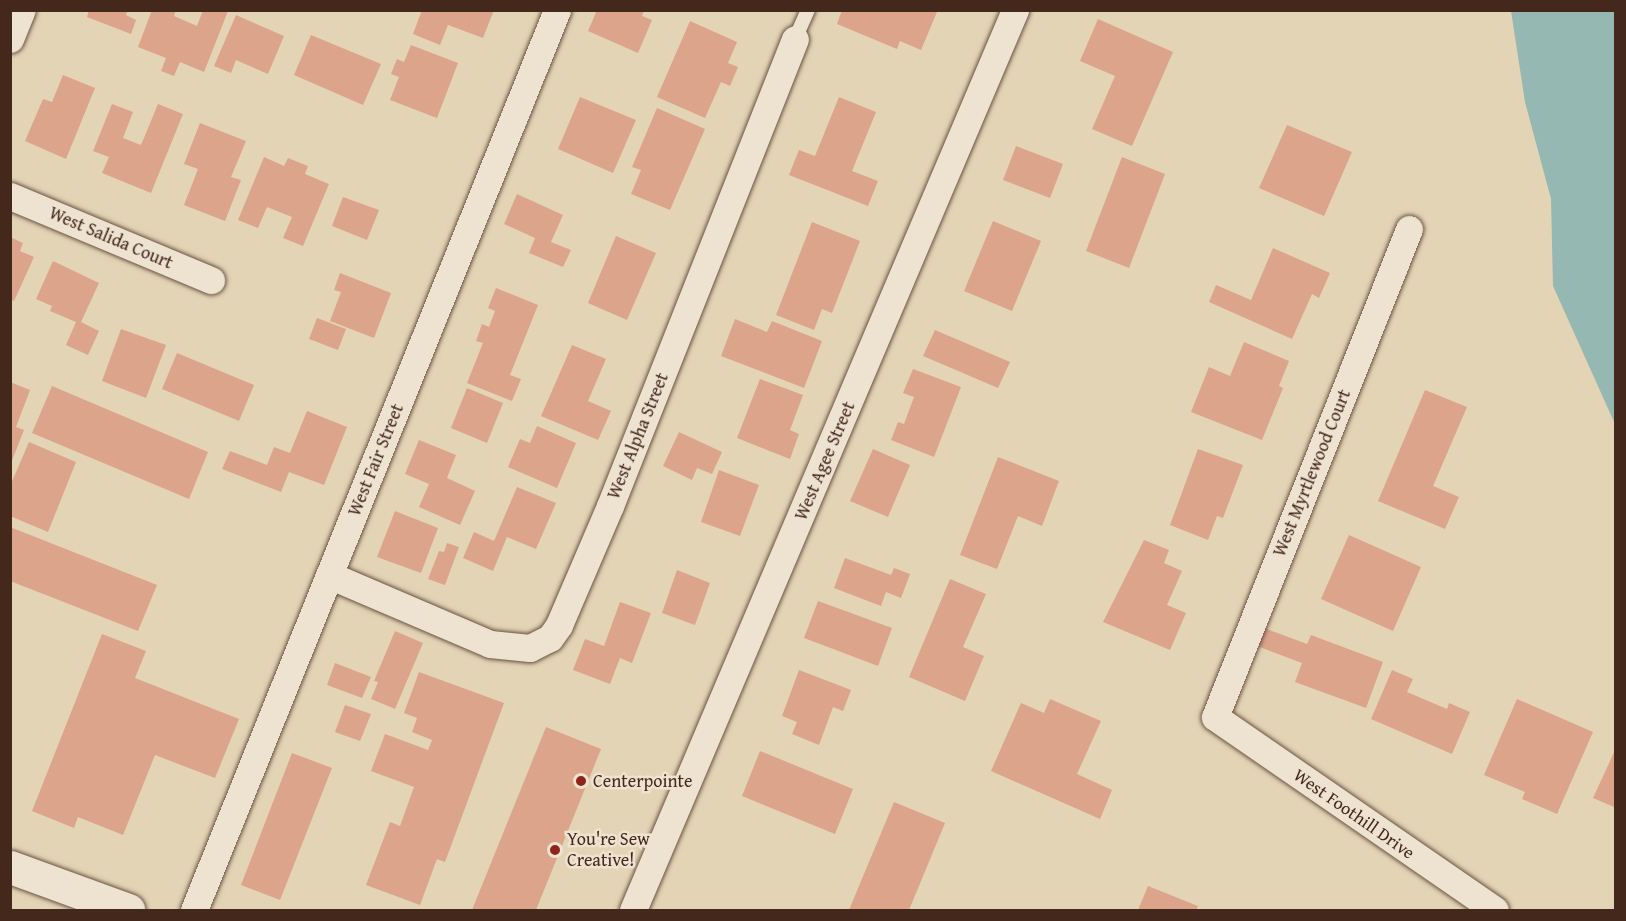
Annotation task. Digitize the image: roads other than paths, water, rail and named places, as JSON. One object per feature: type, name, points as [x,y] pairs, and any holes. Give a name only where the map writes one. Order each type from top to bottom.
[{"type":"main road","points":[[10,867],[128,910]]},
{"type":"street","points":[[10,39],[22,10]]},
{"type":"street","name":"West Fair Street","points":[[194,910],[557,10]]},
{"type":"street","name":"West Agee Street","points":[[633,910],[1015,10]]},
{"type":"street","name":"West Alpha Street","points":[[329,575],[490,644],[530,648],[550,638],[559,625],[610,506],[795,39]]},
{"type":"street","name":"West Salida Court","points":[[10,196],[211,280]]},
{"type":"street","name":"West Myrtlewood Court","points":[[1215,717],[1409,229]]},
{"type":"street","name":"West Foothill Drive","points":[[1215,717],[1495,910]]},
{"type":"lane","name":"West Alpha Street","points":[[795,39],[808,10]]},
{"type":"water","points":[[1511,11],[1615,11],[1615,424],[1553,286],[1551,199],[1525,102]]},
{"type":"place","name":"Centerpointe","points":[[581,781]]},
{"type":"place","name":"You're Sew Creative!","points":[[555,850]]}]
